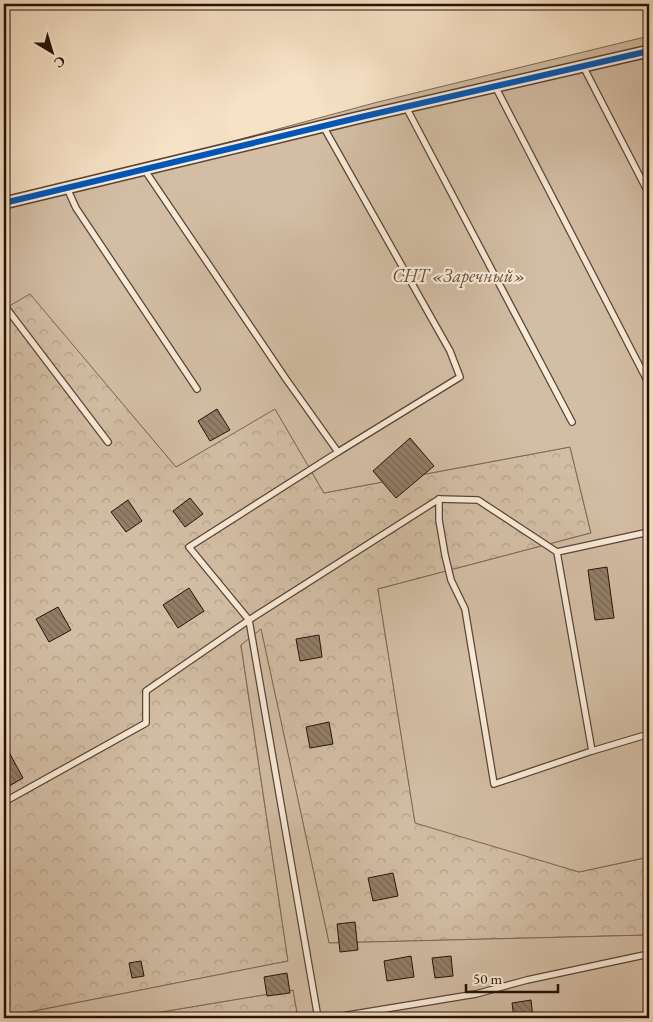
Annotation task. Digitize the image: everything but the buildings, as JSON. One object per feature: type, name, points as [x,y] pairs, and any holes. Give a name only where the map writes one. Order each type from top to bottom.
[{"type":"street","points":[[4,203],[323,126],[649,51]]},
{"type":"lane","points":[[583,66],[649,194]]},
{"type":"lane","points":[[495,86],[649,384]]},
{"type":"lane","points":[[406,107],[572,422]]},
{"type":"lane","points":[[318,1018],[249,620],[189,547],[460,377],[450,351],[323,126]]},
{"type":"lane","points":[[144,169],[286,379],[338,452]]},
{"type":"lane","points":[[67,188],[76,208],[196,390]]},
{"type":"lane","points":[[4,305],[108,442]]},
{"type":"lane","points":[[439,499],[439,520],[445,555],[451,580],[465,609],[494,784],[649,734]]},
{"type":"lane","points":[[4,802],[146,723],[146,691],[249,620],[439,499],[478,500],[557,552],[649,532]]},
{"type":"lane","points":[[557,552],[592,751]]},
{"type":"lane","points":[[330,1018],[476,994],[528,980],[649,954]]},
{"type":"green space","name":"СНТ «Заречный»","points":[[649,36],[649,857],[579,872],[415,823],[378,589],[591,533],[570,447],[324,493],[275,409],[176,467],[30,294],[4,309],[4,203],[378,102]]},
{"type":"green space","points":[[30,293],[176,467],[275,408],[324,493],[570,447],[591,533],[378,589],[415,822],[579,872],[649,857],[649,935],[329,943],[261,630],[241,645],[288,961],[4,1017],[4,309]]},
{"type":"green space","points":[[261,629],[329,943],[649,935],[649,1018],[298,1018],[293,990],[125,1018],[4,1018],[288,961],[241,645]]},
{"type":"green space","points":[[293,990],[298,1018],[125,1018]]},
{"type":"cycle path","points":[[4,203],[361,117],[649,51]]}]
